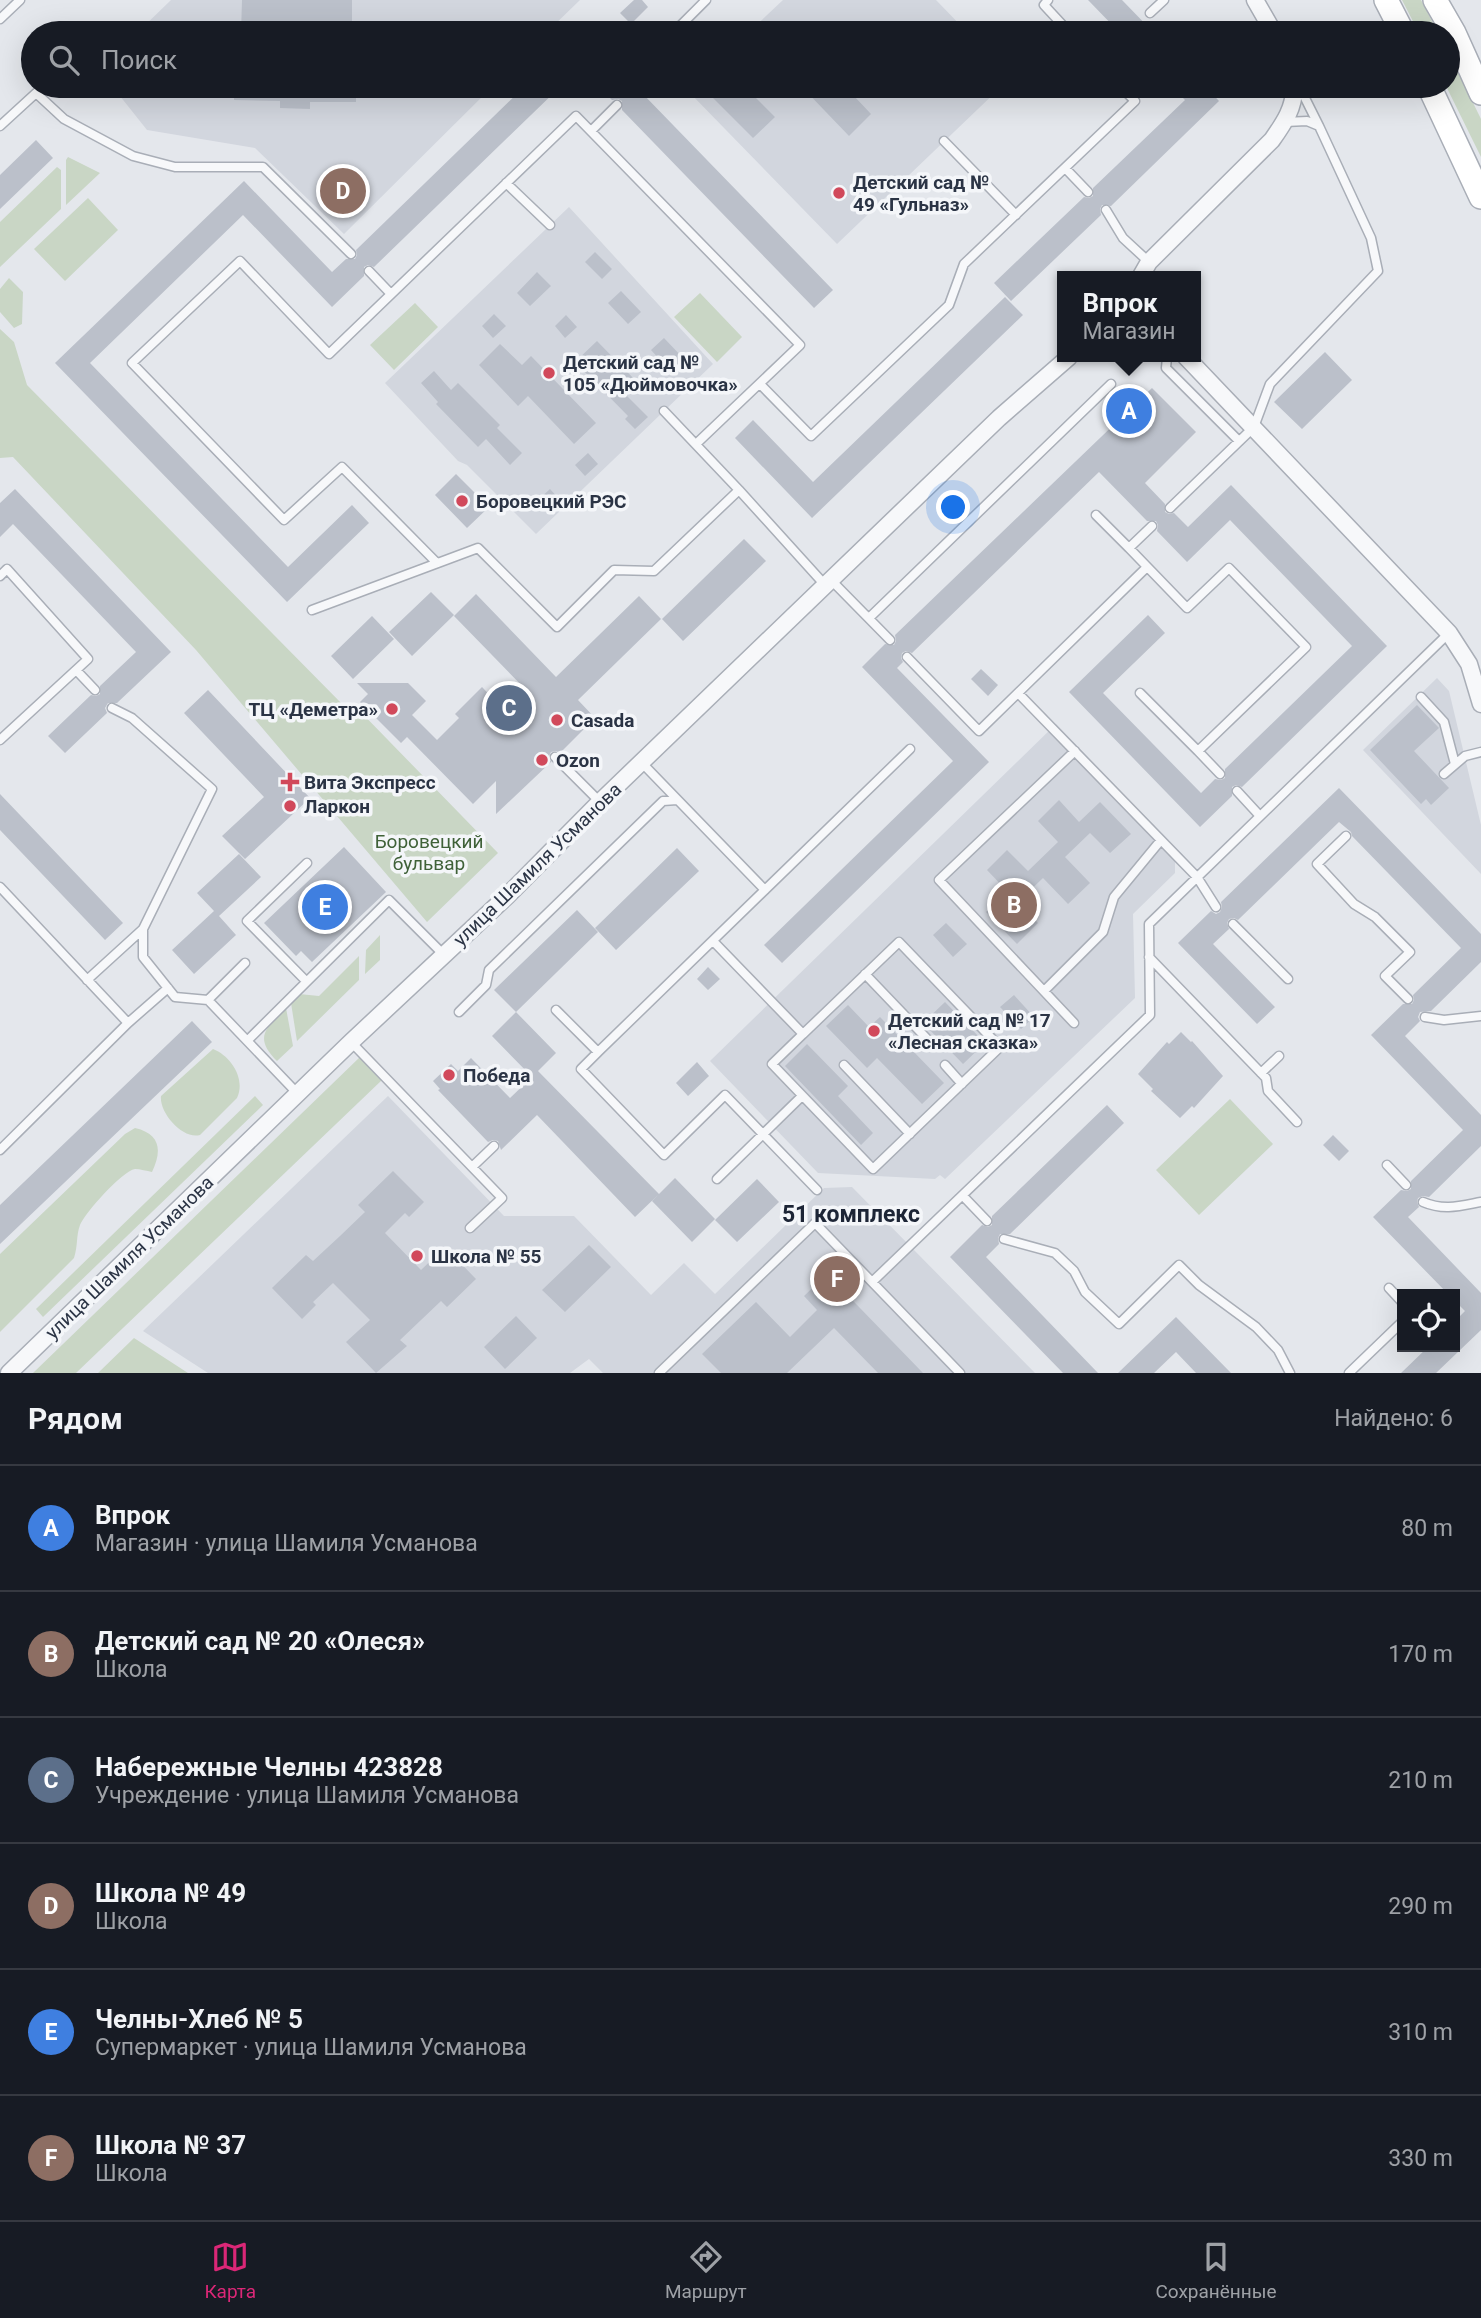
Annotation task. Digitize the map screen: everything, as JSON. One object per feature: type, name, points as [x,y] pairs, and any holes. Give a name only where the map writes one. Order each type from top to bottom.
[{"type":"main road","points":[[1386,0],[1397,21]]},
{"type":"main road","points":[[1435,0],[1447,21]]},
{"type":"main road","points":[[1460,46],[1481,93]]},
{"type":"main road","points":[[1435,98],[1481,197]]},
{"type":"street","points":[[1255,0],[1267,21]]},
{"type":"street","points":[[1145,269],[1272,140],[1285,122],[1294,98]]},
{"type":"street","name":"улица Шамиля Усманова","points":[[9,1373],[351,1042],[507,896],[641,762],[1012,405],[1063,362]]},
{"type":"street","points":[[1191,362],[1449,633],[1469,664],[1481,704]]},
{"type":"lane","points":[[0,19],[20,0]]},
{"type":"lane","points":[[685,21],[706,0]]},
{"type":"lane","points":[[1048,0],[1044,5],[1059,21]]},
{"type":"lane","points":[[1150,13],[1164,0]]},
{"type":"lane","points":[[0,126],[31,98]]},
{"type":"lane","points":[[41,98],[64,120],[133,156],[175,167],[263,167],[351,254]]},
{"type":"lane","points":[[760,384],[811,436],[949,305],[964,264],[1135,101],[1132,98]]},
{"type":"lane","points":[[1170,508],[1254,427],[1270,384],[1378,271],[1371,238],[1319,126],[1303,98]]},
{"type":"lane","points":[[591,131],[618,106]]},
{"type":"lane","points":[[437,563],[342,467],[285,520],[132,363],[240,261],[328,354],[576,116],[800,345],[696,444]]},
{"type":"lane","points":[[1285,122],[1307,121],[1319,126]]},
{"type":"lane","points":[[944,141],[1016,215]]},
{"type":"lane","points":[[1065,168],[1088,192]]},
{"type":"lane","points":[[506,183],[550,225]]},
{"type":"lane","points":[[1106,210],[1145,269]]},
{"type":"lane","points":[[369,271],[391,294]]},
{"type":"lane","points":[[1167,362],[1166,368],[1239,441]]},
{"type":"lane","points":[[869,618],[1111,384]]},
{"type":"lane","points":[[664,411],[828,583],[890,640]]},
{"type":"lane","points":[[312,610],[478,548],[557,627],[614,570],[654,571],[739,490]]},
{"type":"lane","points":[[1096,515],[1187,608],[1229,568],[1306,647],[1198,751]]},
{"type":"lane","points":[[1129,548],[1152,526]]},
{"type":"lane","points":[[907,657],[979,731],[1147,568]]},
{"type":"lane","points":[[0,576],[7,569],[88,659],[0,740]]},
{"type":"lane","points":[[872,1282],[1150,1015],[1149,924],[1449,633]]},
{"type":"lane","points":[[76,670],[95,690]]},
{"type":"lane","points":[[1018,692],[1197,877],[1216,907]]},
{"type":"lane","points":[[1140,692],[1220,774]]},
{"type":"lane","points":[[1421,697],[1444,722],[1455,764]]},
{"type":"lane","points":[[88,980],[143,929],[212,789],[132,718],[112,708]]},
{"type":"lane","points":[[817,1190],[725,1095],[664,1155],[581,1069],[910,749]]},
{"type":"lane","points":[[1074,751],[939,880],[1074,1023]]},
{"type":"lane","points":[[1444,774],[1465,756],[1481,752]]},
{"type":"lane","points":[[555,757],[600,802]]},
{"type":"lane","points":[[641,762],[765,890]]},
{"type":"lane","points":[[1237,792],[1260,816]]},
{"type":"lane","points":[[459,1012],[486,985],[489,970],[638,825],[663,801],[677,800]]},
{"type":"lane","points":[[1346,836],[1317,864],[1354,904],[1375,916],[1410,952],[1385,976],[1408,999]]},
{"type":"lane","points":[[1044,991],[1103,932],[1114,897],[1161,840]]},
{"type":"lane","points":[[306,981],[247,921],[307,863]]},
{"type":"lane","points":[[0,887],[128,1023]]},
{"type":"lane","points":[[248,1040],[389,900],[444,955]]},
{"type":"lane","points":[[1233,925],[1288,979]]},
{"type":"lane","points":[[143,929],[143,957],[175,997],[208,1000],[298,1094]]},
{"type":"lane","points":[[713,941],[803,1034]]},
{"type":"lane","points":[[899,942],[1000,1047],[873,1169],[772,1064],[865,974],[899,942]]},
{"type":"lane","points":[[1149,957],[1266,1078],[1268,1091],[1297,1122]]},
{"type":"lane","points":[[208,1000],[245,963]]},
{"type":"lane","points":[[865,974],[932,1043]]},
{"type":"lane","points":[[0,1150],[128,1023],[168,988]]},
{"type":"lane","points":[[556,1010],[598,1052]]},
{"type":"lane","points":[[1425,1017],[1444,1020],[1481,1016]]},
{"type":"lane","points":[[351,1042],[502,1198],[470,1228]]},
{"type":"lane","points":[[1261,1073],[1279,1056]]},
{"type":"lane","points":[[844,1065],[910,1134]]},
{"type":"lane","points":[[944,1065],[962,1084]]},
{"type":"lane","points":[[718,1179],[802,1096]]},
{"type":"lane","points":[[472,1167],[494,1146]]},
{"type":"lane","points":[[1387,1165],[1406,1185]]},
{"type":"lane","points":[[963,1196],[987,1221]]},
{"type":"lane","points":[[1423,1202],[1436,1208],[1452,1208],[1481,1202]]},
{"type":"lane","points":[[663,1372],[815,1223],[960,1373]]},
{"type":"lane","points":[[1004,1239],[1055,1253],[1074,1271],[1085,1292],[1119,1324],[1179,1265],[1199,1285],[1256,1327],[1278,1350],[1290,1373]]},
{"type":"lane","points":[[1389,1288],[1397,1297]]},
{"type":"lane","points":[[1349,1373],[1397,1327]]},
{"type":"shaded area","points":[[171,0],[580,0],[558,21],[149,21]]},
{"type":"shaded area","points":[[783,0],[936,0],[956,21],[761,21]]},
{"type":"shaded area","points":[[122,98],[481,98],[344,234],[255,148],[147,130]]},
{"type":"shaded area","name":"Детский сад № 49 «Гульназ»","points":[[695,98],[989,98],[837,244]]},
{"type":"shaded area","name":"Детский сад № 105 «Дюймовочка»","points":[[569,207],[713,364],[536,534],[467,465],[458,461],[385,383]]},
{"type":"shaded area","points":[[1437,678],[1449,691],[1481,825],[1481,874],[1363,750]]},
{"type":"shaded area","points":[[1056,724],[1183,855],[1175,862],[1175,873],[1133,914],[1135,998],[945,1179],[940,1175],[935,1179],[818,1173],[710,1061]]},
{"type":"shaded area","name":"Школа № 55","points":[[388,1096],[504,1216],[574,1216],[651,1295],[684,1263],[715,1294],[824,1188],[852,1187],[1035,1373],[603,1373],[589,1359],[570,1373],[208,1373],[143,1331]]},
{"type":"green space","points":[[1402,0],[1421,0],[1432,21],[1413,21]]},
{"type":"green space","points":[[1460,76],[1481,119],[1481,157],[1452,98],[1460,98]]},
{"type":"green space","points":[[68,157],[100,173],[66,205],[66,160]]},
{"type":"green space","points":[[57,167],[61,170],[61,209],[0,267],[0,222]]},
{"type":"green space","points":[[88,198],[118,230],[65,281],[34,249]]},
{"type":"green space","points":[[9,278],[23,292],[22,324],[14,328],[0,312],[0,289]]},
{"type":"green space","points":[[700,293],[742,337],[717,362],[674,317]]},
{"type":"green space","points":[[415,303],[438,327],[394,370],[370,345]]},
{"type":"green space","name":"Боровецкий бульвар","points":[[0,329],[14,342],[27,385],[346,708],[352,703],[498,853],[427,922],[196,650],[13,457],[0,458]]},
{"type":"green space","points":[[380,935],[380,960],[365,974],[366,950]]},
{"type":"green space","points":[[359,956],[359,980],[297,1041],[291,1003],[299,994],[319,996]]},
{"type":"green space","points":[[286,1008],[293,1046],[277,1061],[265,1045],[265,1033]]},
{"type":"green space","points":[[213,1049],[226,1057],[235,1069],[240,1083],[239,1091],[237,1098],[200,1135],[193,1135],[173,1124],[161,1103],[161,1096]]},
{"type":"green space","points":[[360,1057],[382,1080],[76,1373],[33,1373]]},
{"type":"green space","points":[[255,1096],[263,1105],[43,1317],[36,1309]]},
{"type":"green space","points":[[1230,1099],[1273,1144],[1199,1215],[1156,1170]]},
{"type":"green space","points":[[135,1128],[150,1134],[157,1144],[157,1157],[152,1172],[135,1169],[129,1171],[104,1193],[80,1225],[74,1258],[0,1332],[0,1254],[125,1134]]},
{"type":"green space","points":[[134,1338],[188,1373],[98,1373]]},
{"type":"building","points":[[242,0],[352,0],[352,21],[241,21]]},
{"type":"building","points":[[634,0],[642,0],[648,7],[634,21],[628,21],[620,13]]},
{"type":"building","points":[[1088,0],[1122,0],[1142,21],[1108,21]]},
{"type":"building","points":[[356,98],[356,102],[310,102],[310,109],[280,108],[280,101],[234,100]]},
{"type":"building","points":[[513,98],[549,98],[374,267],[364,267],[364,276],[332,307],[243,215],[90,363],[288,567],[352,505],[369,523],[287,602],[55,363],[244,181],[332,272],[346,259],[355,259],[356,250]]},
{"type":"building","points":[[610,98],[647,98],[833,290],[814,308],[622,110],[622,101]]},
{"type":"building","points":[[713,98],[756,98],[775,117],[753,138]]},
{"type":"building","points":[[813,98],[856,98],[871,114],[849,136]]},
{"type":"building","points":[[1183,98],[1216,98],[1219,101],[1111,206],[1102,205],[1101,215],[1011,301],[994,283],[1084,197],[1093,196],[1093,188],[1185,100]]},
{"type":"building","points":[[36,140],[53,158],[0,209],[0,175]]},
{"type":"building","points":[[595,252],[612,269],[602,279],[585,262]]},
{"type":"building","points":[[537,272],[551,286],[530,306],[517,293]]},
{"type":"building","points":[[621,291],[641,312],[628,324],[608,303]]},
{"type":"building","points":[[1005,297],[1023,315],[812,518],[735,438],[753,420],[813,482]]},
{"type":"building","points":[[494,314],[506,326],[493,338],[482,326]]},
{"type":"building","points":[[566,315],[577,327],[565,338],[555,326]]},
{"type":"building","points":[[664,338],[684,359],[670,371],[651,350]]},
{"type":"building","points":[[597,341],[638,383],[626,395],[648,417],[635,429],[625,419],[628,416],[575,362]]},
{"type":"building","points":[[500,344],[522,365],[531,356],[596,423],[574,444],[528,396],[518,406],[479,365]]},
{"type":"building","points":[[1325,352],[1352,380],[1302,429],[1274,402]]},
{"type":"building","points":[[434,371],[451,390],[458,383],[500,425],[497,428],[522,453],[510,465],[486,439],[478,447],[436,404],[438,402],[421,383]]},
{"type":"building","points":[[1152,388],[1196,432],[1145,483],[1165,504],[1165,512],[1174,513],[1188,527],[1231,485],[1387,646],[1242,787],[1232,787],[1232,796],[1200,827],[1069,692],[1148,615],[1165,633],[1103,693],[1201,793],[1215,779],[1225,778],[1225,769],[1352,646],[1230,520],[1187,562],[1157,531],[1156,521],[1147,521],[1099,472],[912,653],[902,653],[903,662],[897,668],[989,762],[782,963],[764,945],[953,761],[862,667],[885,644],[894,645],[895,635]]},
{"type":"building","points":[[588,453],[598,464],[585,476],[575,465]]},
{"type":"building","name":"Боровецкий РЭС","points":[[456,474],[489,507],[467,528],[435,495]]},
{"type":"building","points":[[15,489],[171,652],[117,703],[108,703],[105,708],[107,713],[65,753],[48,736],[91,695],[100,694],[100,686],[136,652],[13,524],[0,537],[0,503]]},
{"type":"building","points":[[550,489],[561,501],[549,511],[538,500]]},
{"type":"building","points":[[744,539],[766,561],[683,641],[662,619]]},
{"type":"building","points":[[431,592],[454,615],[412,656],[389,632]]},
{"type":"building","points":[[476,594],[556,677],[639,596],[661,619],[578,700],[595,718],[560,753],[551,752],[551,762],[496,814],[496,781],[473,804],[407,737],[401,743],[360,702],[368,694],[357,683],[408,683],[426,701],[412,715],[437,740],[459,718],[455,714],[482,687],[503,709],[525,689],[454,616]]},
{"type":"building","points":[[372,616],[394,639],[353,679],[331,656]]},
{"type":"building","points":[[981,669],[998,685],[988,696],[971,679]]},
{"type":"building","points":[[208,690],[310,798],[245,859],[222,836],[264,797],[184,713]]},
{"type":"building","points":[[1417,705],[1439,728],[1414,751],[1449,788],[1431,805],[1426,799],[1421,804],[1370,750]]},
{"type":"building","points":[[1339,788],[1481,934],[1481,962],[1431,1011],[1420,1012],[1420,1021],[1405,1036],[1481,1115],[1481,1146],[1429,1197],[1418,1198],[1419,1207],[1408,1217],[1481,1293],[1481,1330],[1460,1350],[1460,1316],[1465,1311],[1460,1306],[1460,1289],[1443,1289],[1373,1217],[1401,1190],[1411,1189],[1411,1181],[1463,1130],[1371,1035],[1403,1004],[1412,1004],[1413,995],[1461,948],[1339,822],[1238,920],[1229,919],[1229,929],[1213,944],[1275,1007],[1257,1024],[1178,943],[1211,911],[1216,914],[1220,912],[1221,902]]},
{"type":"building","points":[[0,794],[123,923],[105,940],[0,830]]},
{"type":"building","points":[[1059,800],[1079,822],[1100,802],[1131,834],[1110,853],[1090,833],[1065,857],[1090,883],[1068,904],[1043,878],[1018,902],[1038,923],[1017,944],[986,912],[1007,891],[987,870],[1007,850],[1028,871],[1058,842],[1038,821]]},
{"type":"building","points":[[344,847],[386,892],[312,962],[301,951],[296,956],[264,923]]},
{"type":"building","points":[[677,848],[699,871],[616,950],[595,928]]},
{"type":"building","points":[[239,854],[261,877],[219,916],[236,935],[194,974],[172,950],[214,911],[197,893]]},
{"type":"building","points":[[577,910],[598,932],[516,1012],[494,990]]},
{"type":"building","points":[[946,923],[967,944],[953,957],[933,935]]},
{"type":"building","points":[[708,967],[720,979],[708,990],[697,979]]},
{"type":"building","points":[[1014,995],[1034,1017],[1021,1029],[1000,1007]]},
{"type":"building","points":[[945,1002],[985,1043],[963,1064],[923,1023]]},
{"type":"building","points":[[848,1005],[869,1027],[880,1017],[944,1083],[922,1104],[877,1058],[867,1068],[826,1026]]},
{"type":"building","points":[[516,1012],[556,1053],[538,1071],[659,1194],[675,1178],[715,1219],[692,1242],[652,1201],[658,1195],[635,1217],[537,1115],[501,1150],[498,1141],[488,1142],[438,1090],[440,1089],[433,1081],[451,1064],[458,1071],[471,1058],[510,1098],[532,1077],[492,1036]]},
{"type":"building","points":[[192,1021],[212,1042],[0,1244],[0,1205]]},
{"type":"building","points":[[1181,1032],[1223,1076],[1194,1108],[1192,1106],[1180,1118],[1151,1091],[1153,1089],[1138,1074],[1167,1042],[1169,1044]]},
{"type":"building","points":[[807,1044],[848,1086],[838,1096],[873,1133],[861,1145],[785,1066]]},
{"type":"building","points":[[697,1062],[709,1076],[688,1096],[676,1083]]},
{"type":"building","points":[[1107,1105],[1124,1123],[1010,1234],[1000,1234],[999,1244],[986,1257],[1098,1373],[1063,1373],[950,1257],[982,1225],[992,1225],[992,1216]]},
{"type":"building","points":[[1333,1135],[1349,1151],[1339,1161],[1323,1145]]},
{"type":"building","points":[[393,1171],[424,1202],[409,1217],[405,1213],[385,1233],[421,1270],[445,1247],[476,1279],[447,1307],[441,1301],[400,1340],[407,1346],[376,1373],[346,1342],[370,1320],[333,1283],[313,1302],[316,1305],[302,1319],[272,1288],[306,1255],[313,1261],[365,1212],[358,1205]]},
{"type":"building","points":[[757,1179],[779,1202],[737,1242],[715,1220]]},
{"type":"building","points":[[589,1245],[611,1267],[565,1312],[542,1290]]},
{"type":"building","points":[[827,1274],[923,1373],[878,1373],[834,1328],[787,1373],[721,1373],[702,1354],[756,1302],[790,1337],[817,1310],[804,1296]]},
{"type":"building","points":[[516,1316],[537,1338],[505,1369],[484,1347]]},
{"type":"building","points":[[1176,1317],[1231,1373],[1196,1373],[1176,1352],[1154,1373],[1118,1373]]},
{"type":"building","points":[[1423,1352],[1458,1352],[1436,1373],[1401,1373]]},
{"type":"place","name":"Школа № 49","points":[[343,191]]},
{"type":"place","name":"Детский сад № 49 «Гульназ»","points":[[839,193]]},
{"type":"place","name":"Детский сад № 105 «Дюймовочка»","points":[[549,373]]},
{"type":"place","name":"Впрок","points":[[1129,411]]},
{"type":"place","name":"Боровецкий РЭС","points":[[462,501]]},
{"type":"place","name":"Набережные Челны 423828","points":[[509,708]]},
{"type":"place","name":"ТЦ «Деметра»","points":[[392,709]]},
{"type":"place","name":"Casada","points":[[557,720]]},
{"type":"place","name":"Ozon","points":[[542,760]]},
{"type":"place","name":"Вита Экспресс","points":[[290,782]]},
{"type":"place","name":"Ларкон","points":[[290,806]]},
{"type":"place","name":"Детский сад № 20 «Олеся»","points":[[1014,905]]},
{"type":"place","name":"Челны-Хлеб № 5","points":[[325,907]]},
{"type":"place","name":"Детский сад № 17 «Лесная сказка»","points":[[874,1031]]},
{"type":"place","name":"Победа","points":[[449,1075]]},
{"type":"place","name":"Школа № 55","points":[[417,1256]]},
{"type":"place","name":"Школа № 37","points":[[837,1279]]},
{"type":"district","name":"51 комплекс","points":[[851,1214]]}]
